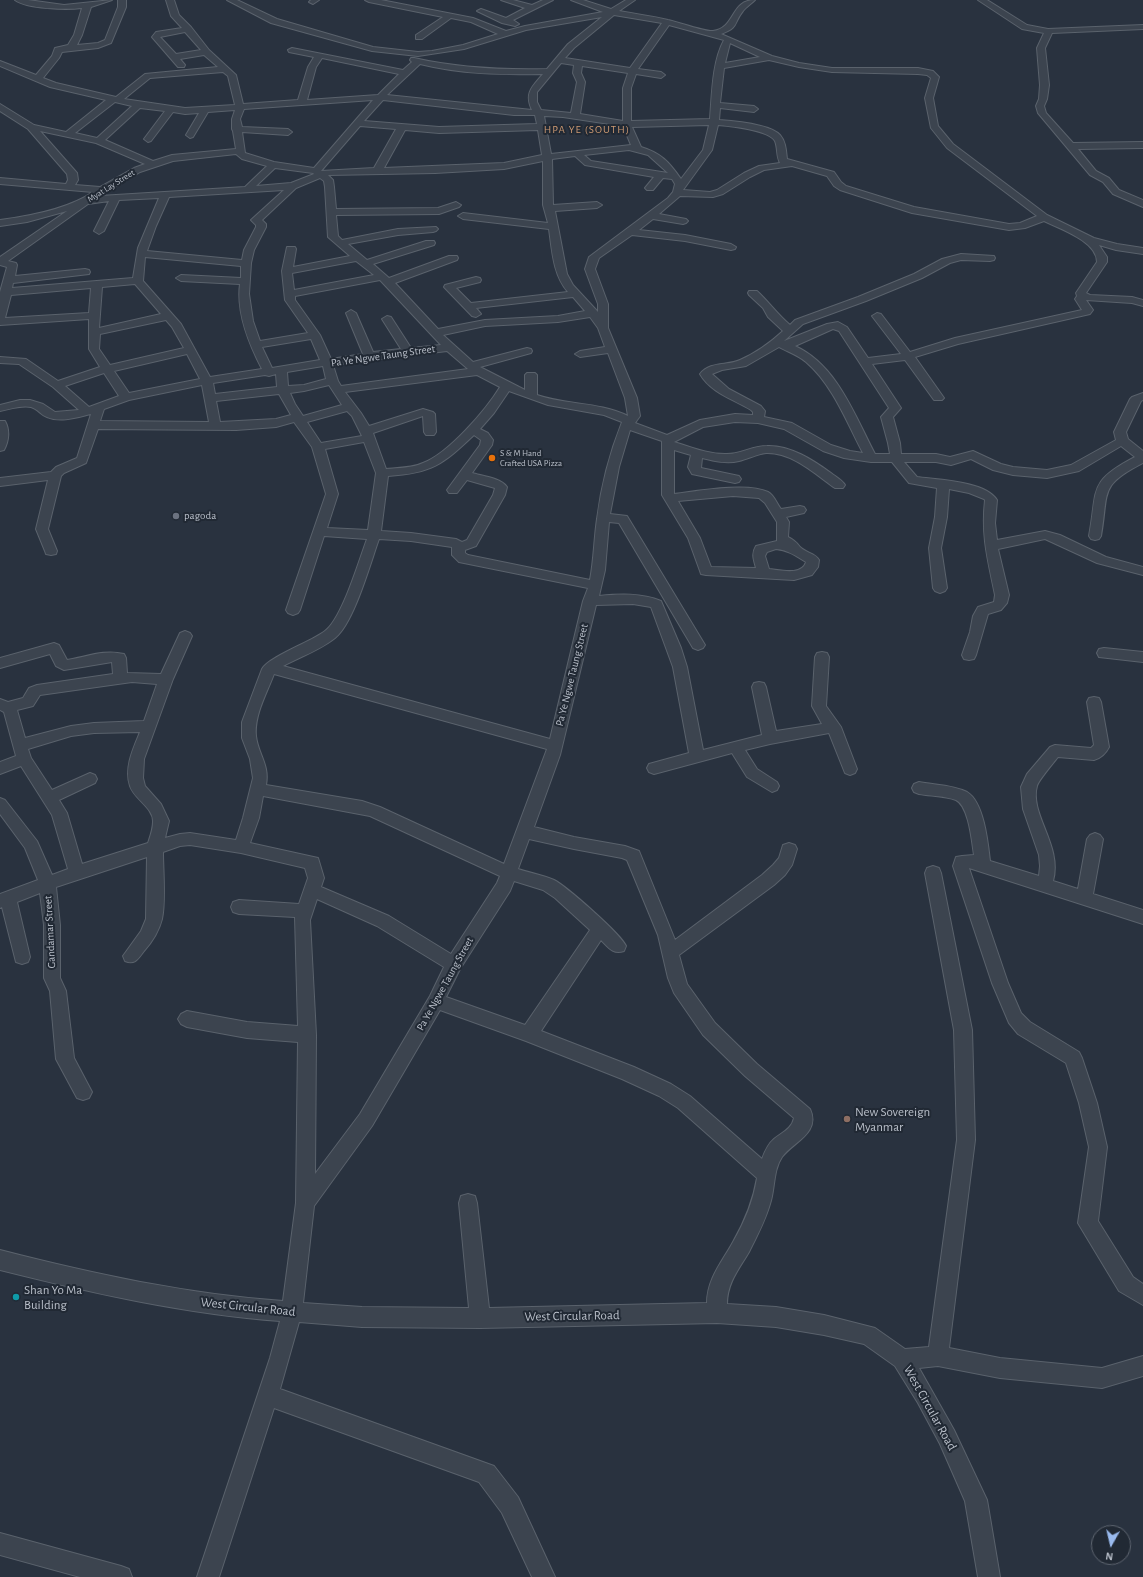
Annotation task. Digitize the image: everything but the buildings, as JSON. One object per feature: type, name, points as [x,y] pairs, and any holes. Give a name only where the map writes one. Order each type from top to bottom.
[{"type":"street","points":[[19,0],[51,7],[87,6],[104,0]]},
{"type":"street","points":[[37,79],[56,56],[58,50],[72,46],[100,46],[105,44],[108,41],[122,7],[122,0]]},
{"type":"street","points":[[170,0],[175,16],[188,29],[206,52],[232,75],[240,108],[236,119],[236,129],[240,143],[239,151],[245,157],[273,165],[318,173],[335,171],[435,170],[504,166],[547,157],[629,147],[651,154],[668,167],[680,184],[679,190]]},
{"type":"street","points":[[231,0],[274,21],[388,51],[418,61],[473,72],[550,71]]},
{"type":"street","points":[[369,0],[383,1],[420,11],[473,20],[506,34]]},
{"type":"street","points":[[420,11],[429,0]]},
{"type":"street","points":[[505,0],[532,8]]},
{"type":"street","points":[[505,21],[548,0]]},
{"type":"street","points":[[575,0],[612,12],[667,22],[713,34],[728,39],[769,58],[826,70],[918,71],[930,73],[935,77],[930,98],[934,126],[950,146],[1044,217],[1090,240],[1116,247],[1143,251]]},
{"type":"street","points":[[631,0],[612,12],[571,46],[533,92],[533,102],[542,126],[547,157],[549,209],[554,227],[557,253],[562,274],[568,286],[593,313],[603,328],[631,398],[634,416],[628,423],[697,453],[733,458],[764,450],[773,450],[801,459],[839,485]]},
{"type":"street","points":[[713,34],[728,29],[732,25],[739,10],[750,0]]},
{"type":"street","points":[[982,0],[1025,27],[1048,31],[1143,27]]},
{"type":"street","points":[[72,46],[78,35],[87,6]]},
{"type":"street","points":[[481,11],[525,28]]},
{"type":"street","points":[[388,51],[418,54],[432,53],[464,47],[525,28],[612,12]]},
{"type":"street","points":[[419,37],[449,16]]},
{"type":"street","points":[[637,149],[627,124],[627,88],[632,70],[667,22]]},
{"type":"street","points":[[181,65],[160,42],[156,35],[188,29]]},
{"type":"street","points":[[1048,31],[1048,35],[1041,46],[1046,91],[1040,108],[1042,113],[1072,146],[1093,173],[1106,180],[1116,192],[1143,204]]},
{"type":"street","points":[[603,328],[603,304],[590,270],[594,257],[631,232],[672,200],[707,150],[714,122],[724,47],[728,39]]},
{"type":"street","points":[[345,61],[365,46]]},
{"type":"street","points":[[292,50],[405,73]]},
{"type":"street","points":[[174,57],[206,52]]},
{"type":"street","points":[[302,102],[312,67],[318,56]]},
{"type":"street","points":[[721,66],[769,58]]},
{"type":"street","points":[[559,60],[660,75]]},
{"type":"street","points":[[293,610],[332,494],[318,447],[298,419],[282,390],[275,372],[256,345],[248,321],[244,294],[246,263],[249,250],[261,227],[261,224],[256,220],[293,186],[318,173],[357,123],[418,61]]},
{"type":"street","points":[[0,63],[53,85],[138,105],[185,112],[381,97],[514,112],[575,116],[627,124],[714,122],[751,126],[776,136],[780,142],[783,161],[831,174],[837,184],[842,188],[912,210],[1009,227],[1022,226],[1044,217]]},
{"type":"street","points":[[575,116],[580,82],[577,73],[578,63]]},
{"type":"street","points":[[69,134],[148,76],[226,69]]},
{"type":"street","points":[[100,141],[138,105]]},
{"type":"street","points":[[716,106],[754,109]]},
{"type":"street","points":[[0,107],[31,127],[72,173],[72,180],[69,186]]},
{"type":"street","points":[[148,139],[170,110]]},
{"type":"street","points":[[190,135],[205,110]]},
{"type":"street","points":[[357,123],[439,130],[542,126]]},
{"type":"street","points":[[31,127],[100,141],[152,164]]},
{"type":"street","points":[[378,170],[402,127]]},
{"type":"street","points":[[236,129],[288,132]]},
{"type":"street","points":[[1072,146],[1143,145]]},
{"type":"street","name":"Myat Lay Street","points":[[0,262],[102,190],[137,170],[172,158],[239,151]]},
{"type":"street","points":[[576,153],[588,163],[675,177]]},
{"type":"street","points":[[679,190],[710,195],[720,192],[747,175],[762,168],[791,164]]},
{"type":"street","points":[[248,190],[273,165]]},
{"type":"street","points":[[318,173],[328,180],[331,189],[332,237],[362,260],[384,280],[449,347]]},
{"type":"street","points":[[650,188],[661,175]]},
{"type":"street","points":[[0,181],[102,190]]},
{"type":"street","points":[[0,223],[27,219],[87,201],[166,194],[293,186]]},
{"type":"street","points":[[166,194],[147,236],[137,273],[138,281],[177,326],[190,350],[206,381],[215,425]]},
{"type":"street","points":[[99,231],[115,198]]},
{"type":"street","points":[[332,212],[439,211],[456,204]]},
{"type":"street","points":[[549,209],[596,205]]},
{"type":"street","points":[[463,216],[554,227]]},
{"type":"street","points":[[651,216],[683,221]]},
{"type":"street","points":[[340,242],[398,232],[433,229]]},
{"type":"street","points":[[631,232],[685,238],[731,247]]},
{"type":"street","points":[[865,362],[908,356],[955,341],[1086,312],[1088,310],[1080,299],[1082,296],[1080,293],[1102,262],[1102,257],[1090,240]]},
{"type":"street","points":[[287,271],[362,260],[430,243]]},
{"type":"street","points":[[241,847],[251,818],[260,778],[257,759],[249,738],[249,722],[269,669],[279,662],[306,650],[331,634],[343,620],[374,536],[382,473],[368,435],[357,415],[335,386],[315,335],[290,300],[287,271],[291,250]]},
{"type":"street","points":[[142,254],[246,263]]},
{"type":"street","points":[[781,344],[789,330],[799,322],[862,299],[918,276],[946,261],[961,257],[990,258]]},
{"type":"street","points":[[289,294],[384,280],[453,258]]},
{"type":"street","points":[[0,262],[12,265],[1,306],[0,318]]},
{"type":"street","points":[[8,280],[85,272]]},
{"type":"street","points":[[181,278],[246,281]]},
{"type":"street","points":[[476,280],[449,287],[485,323]]},
{"type":"street","points":[[5,292],[138,281]]},
{"type":"street","points":[[97,284],[92,330],[95,332],[94,348],[126,397]]},
{"type":"street","points":[[753,293],[767,306],[772,315],[789,330]]},
{"type":"street","points":[[468,306],[576,294]]},
{"type":"street","points":[[1082,296],[1089,298],[1132,300],[1143,303]]},
{"type":"street","points":[[351,313],[369,356]]},
{"type":"street","points":[[435,332],[485,323],[558,319],[593,313]]},
{"type":"street","points":[[0,322],[93,316]]},
{"type":"street","points":[[95,332],[169,316]]},
{"type":"street","points":[[877,316],[938,398]]},
{"type":"street","points":[[387,319],[408,352]]},
{"type":"street","points":[[758,419],[759,411],[756,407],[736,398],[710,380],[706,374],[709,371],[720,367],[742,364],[781,344],[830,326],[838,325],[843,329],[896,408],[887,417],[896,453],[895,458],[913,480],[972,489],[988,496],[991,500],[989,523],[991,546],[1002,595],[1000,603],[997,607],[984,610],[980,616],[977,632],[969,655]]},
{"type":"street","points":[[256,345],[315,335]]},
{"type":"street","points":[[781,344],[796,351],[813,362],[837,394],[871,458]]},
{"type":"street","name":"Pa Ye Ngwe Taung Street","points":[[0,408],[26,404],[40,406],[49,414],[78,414],[126,397],[206,381],[275,372],[369,356],[449,347],[474,368],[532,396],[563,406],[606,411],[621,416],[628,423],[621,433],[603,517],[596,585],[590,601],[555,746],[504,886],[454,964],[436,1001],[366,1120],[305,1203],[292,1312],[268,1395],[211,1577]]},
{"type":"street","points":[[580,354],[612,349]]},
{"type":"street","points":[[57,385],[86,374],[190,350]]},
{"type":"street","points":[[210,398],[335,386],[474,368],[526,351]]},
{"type":"street","points":[[0,360],[22,361],[57,385],[87,411]]},
{"type":"street","points":[[531,375],[532,396]]},
{"type":"street","points":[[382,473],[410,470],[428,466],[441,458],[473,430],[495,406],[507,385]]},
{"type":"street","points":[[1095,536],[1103,488],[1108,480],[1143,458],[1122,441],[1120,432],[1136,399],[1143,396]]},
{"type":"street","points":[[51,551],[42,529],[55,475],[60,470],[82,460],[99,407]]},
{"type":"street","points":[[93,425],[254,425],[298,419],[350,407]]},
{"type":"street","points":[[318,447],[368,435],[423,412],[429,414],[430,432]]},
{"type":"street","points":[[668,441],[700,424],[735,418],[758,419],[788,426],[827,448],[848,456],[871,458],[936,458],[951,461],[973,455],[997,467],[1013,471],[1047,474],[1075,468],[1122,441]]},
{"type":"street","points":[[0,447],[3,440],[1,424]]},
{"type":"street","points":[[453,490],[486,445],[487,440],[484,436],[473,430]]},
{"type":"street","points":[[668,441],[668,495],[694,538],[706,571],[764,573]]},
{"type":"street","points":[[697,453],[694,467],[696,471],[735,479]]},
{"type":"street","points":[[0,482],[55,475]]},
{"type":"street","points":[[459,547],[472,542],[501,487],[496,484],[464,475]]},
{"type":"street","points":[[940,588],[936,548],[941,517],[943,484]]},
{"type":"street","points":[[670,498],[723,493],[758,493],[764,495],[783,522],[782,539],[812,555]]},
{"type":"street","points":[[778,514],[800,510]]},
{"type":"street","points":[[603,517],[623,519],[698,645]]},
{"type":"street","points":[[320,532],[431,540],[456,543],[459,547]]},
{"type":"street","points":[[991,546],[1045,535],[1056,538],[1102,560],[1143,571]]},
{"type":"street","points":[[459,547],[458,555],[464,559],[596,585]]},
{"type":"street","points":[[590,601],[650,601],[656,604],[680,667],[697,757]]},
{"type":"street","points":[[131,956],[151,929],[154,922],[155,848],[161,821],[153,803],[140,791],[136,778],[137,759],[166,679],[185,636]]},
{"type":"street","points":[[0,662],[50,648],[54,648],[64,665],[115,656],[119,658],[120,678]]},
{"type":"street","points":[[1104,653],[1143,657]]},
{"type":"street","points":[[822,657],[819,706],[824,716],[834,727],[850,769]]},
{"type":"street","points":[[272,668],[555,746]]},
{"type":"street","points":[[76,872],[59,813],[23,752],[5,706],[28,702],[37,690],[120,678],[132,677],[166,679]]},
{"type":"street","points":[[759,687],[770,738]]},
{"type":"street","points":[[1044,885],[1048,865],[1045,846],[1030,808],[1028,795],[1031,779],[1038,773],[1046,759],[1055,751],[1094,754],[1102,747],[1094,702]]},
{"type":"street","points":[[0,768],[23,752],[71,731],[94,728],[148,726]]},
{"type":"street","points":[[654,768],[770,738],[834,727]]},
{"type":"street","points":[[736,747],[752,773],[772,786]]},
{"type":"street","points":[[49,798],[90,780]]},
{"type":"street","points":[[919,788],[962,796],[970,804],[979,839],[983,864]]},
{"type":"street","points":[[258,789],[362,807],[508,873],[548,885],[600,928],[618,946]]},
{"type":"street","name":"Gandamar Street","points":[[0,804],[32,845],[47,882],[52,925],[52,978],[58,991],[65,1059],[83,1092]]},
{"type":"street","points":[[524,831],[574,843],[625,852],[633,856],[666,935],[676,978],[680,988],[709,1029],[751,1070],[804,1115],[804,1124],[800,1130],[780,1146],[773,1156],[767,1175],[762,1202],[744,1240],[720,1281],[717,1292],[717,1313]]},
{"type":"street","points":[[22,957],[4,900],[76,872],[155,848],[172,841],[190,839],[241,847],[312,863],[316,878],[302,920],[307,1035],[305,1203]]},
{"type":"street","points":[[1084,898],[1095,839]]},
{"type":"street","points":[[670,952],[768,880],[779,870],[786,860],[789,849]]},
{"type":"street","points":[[1143,917],[971,860],[962,862],[961,866],[1000,983],[1015,1018],[1024,1028],[1072,1058],[1088,1103],[1098,1147],[1088,1223],[1126,1284],[1143,1295]]},
{"type":"street","points":[[933,873],[963,1030],[966,1140],[938,1356]]},
{"type":"street","points":[[312,890],[383,921],[454,964]]},
{"type":"street","points":[[239,907],[305,911]]},
{"type":"street","points":[[529,1034],[600,928]]},
{"type":"street","points":[[436,1001],[529,1034],[628,1073],[665,1090],[684,1102],[767,1175]]},
{"type":"street","points":[[186,1019],[247,1030],[307,1035]]},
{"type":"street","points":[[468,1202],[480,1318]]},
{"type":"street","name":"West Circular Road","points":[[0,1260],[87,1282],[206,1303],[292,1312],[362,1317],[480,1318],[717,1313],[776,1317],[824,1325],[868,1335],[902,1358],[940,1423],[976,1500],[989,1577]]},
{"type":"street","points":[[902,1358],[938,1356],[1000,1368],[1102,1378],[1143,1366]]},
{"type":"street","points":[[268,1395],[486,1474],[510,1505],[544,1577]]},
{"type":"street","points":[[0,1544],[121,1577]]},
{"type":"place","name":"S & M Hand Crafted USA Pizza","points":[[492,458]]},
{"type":"place","name":"pagoda","points":[[176,516]]},
{"type":"place","name":"New Sovereign Myanmar","points":[[847,1119]]},
{"type":"place","name":"Shan Yo Ma Building","points":[[16,1297]]},
{"type":"district","name":"HPA YE (SOUTH)","points":[[587,130]]}]
